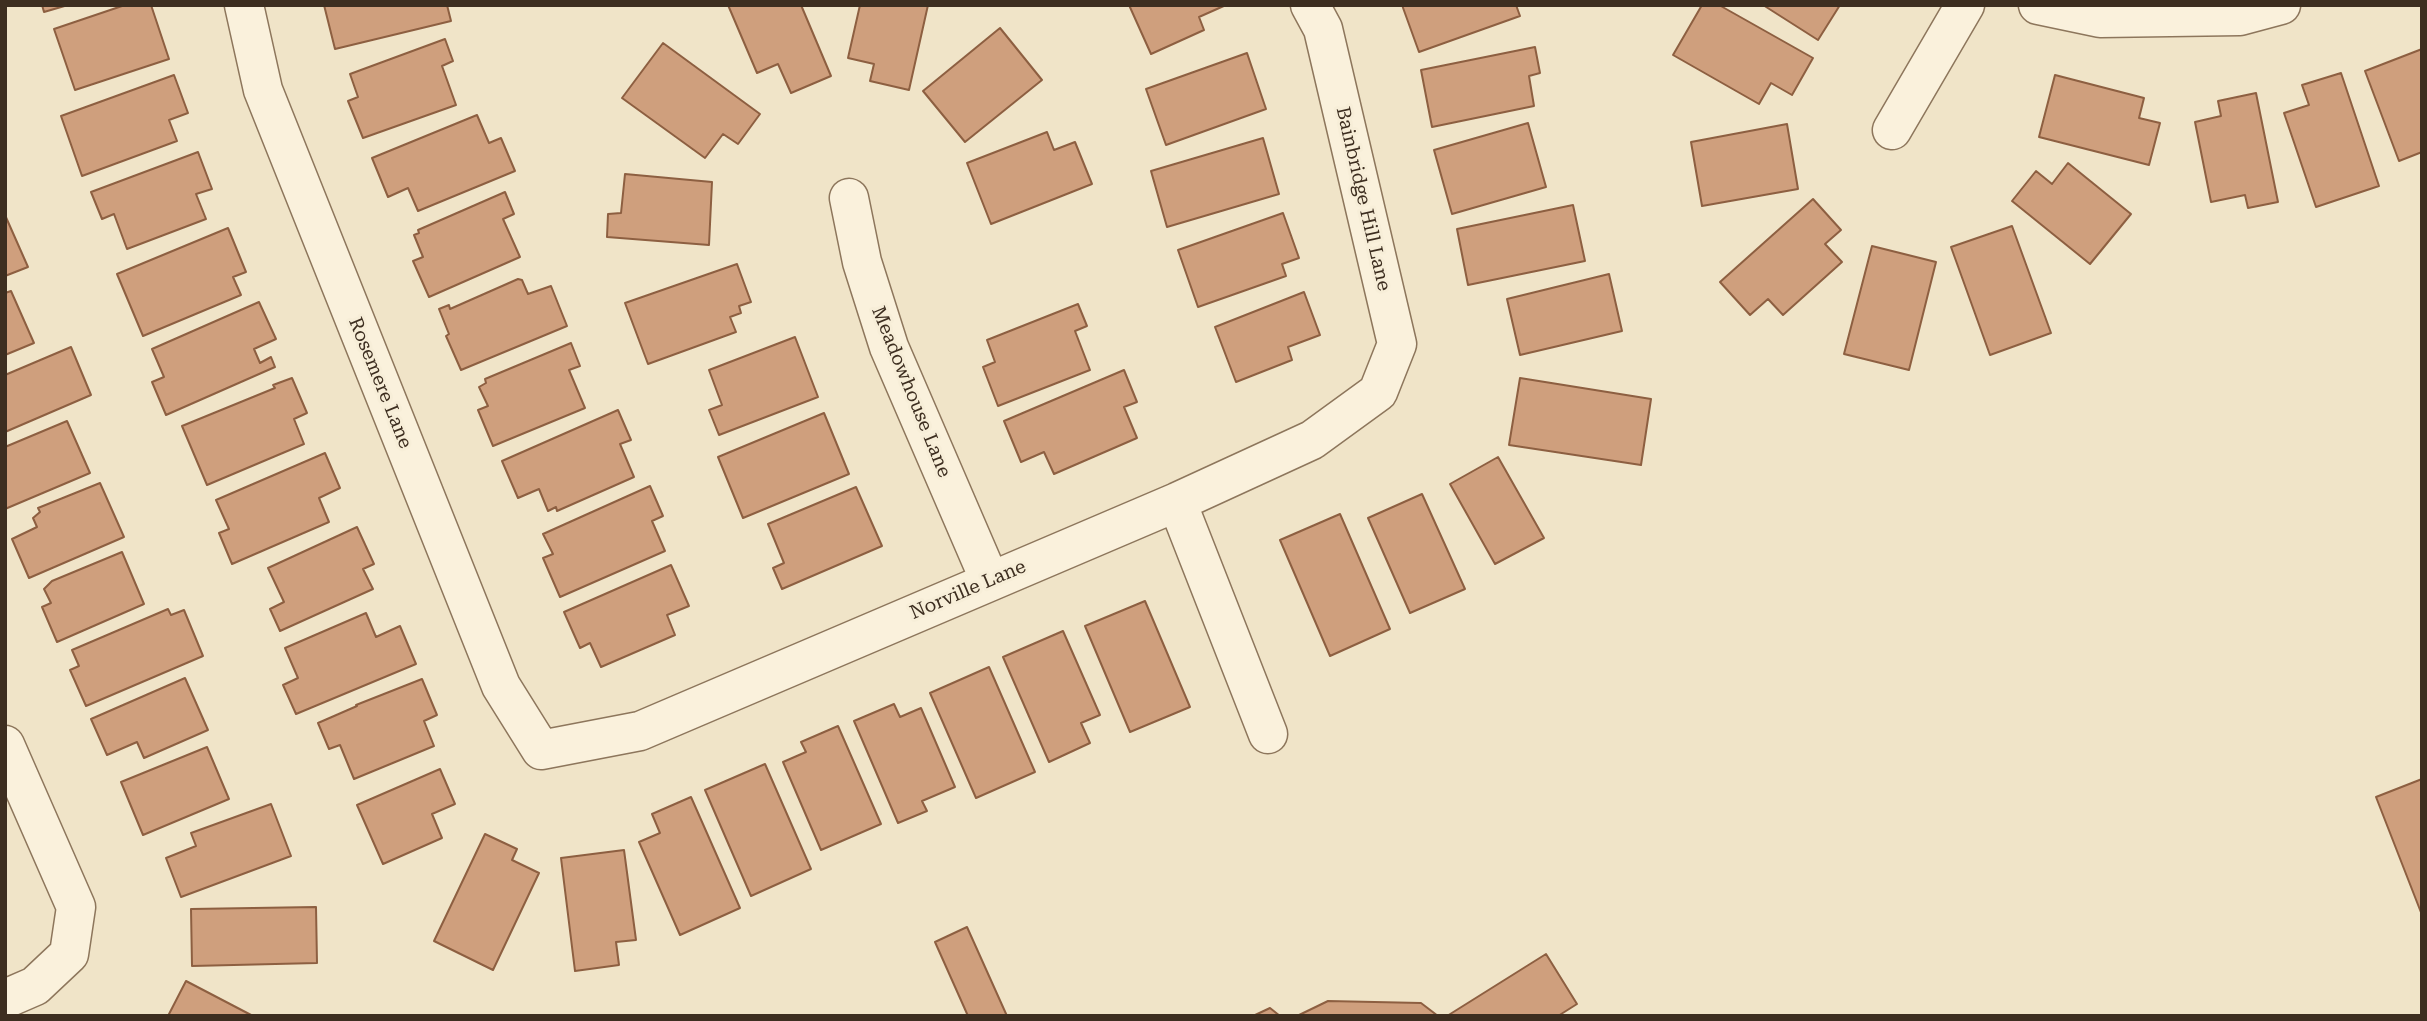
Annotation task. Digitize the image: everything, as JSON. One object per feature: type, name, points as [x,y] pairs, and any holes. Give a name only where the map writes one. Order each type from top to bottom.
[{"type":"street","name":"Rosemere Lane","points":[[244,5],[263,90],[501,686],[541,750]]},
{"type":"street","name":"Bainbridge Hill Lane","points":[[1310,5],[1323,29],[1397,344],[1378,393]]},
{"type":"street","points":[[1892,130],[1965,5]]},
{"type":"street","points":[[2038,5],[2100,18],[2240,16],[2281,5]]},
{"type":"street","name":"Meadowhouse Lane","points":[[849,198],[862,262],[889,347],[990,581]]},
{"type":"street","name":"Norville Lane","points":[[541,750],[640,731],[1177,502],[1312,440],[1378,393]]},
{"type":"street","points":[[1177,502],[1268,734]]},
{"type":"street","points":[[5,745],[76,907],[69,954],[35,986],[5,999]]},
{"type":"building","points":[[42,5],[68,5],[44,12]]},
{"type":"building","points":[[125,5],[151,5],[169,59],[75,90],[54,29]]},
{"type":"building","points":[[324,5],[447,5],[451,21],[335,49]]},
{"type":"building","points":[[728,5],[801,5],[831,76],[791,93],[778,64],[757,73]]},
{"type":"building","points":[[860,5],[928,5],[909,90],[870,81],[874,64],[848,58]]},
{"type":"building","points":[[1129,5],[1226,5],[1199,17],[1204,30],[1151,54]]},
{"type":"building","points":[[1402,5],[1516,5],[1520,16],[1419,52]]},
{"type":"building","points":[[1702,5],[1719,5],[1813,58],[1792,95],[1771,83],[1759,104],[1673,55]]},
{"type":"building","points":[[1763,5],[1840,5],[1818,40]]},
{"type":"building","points":[[1000,28],[1042,80],[965,142],[923,91]]},
{"type":"building","points":[[445,39],[453,61],[442,66],[456,105],[363,138],[348,101],[358,97],[350,74]]},
{"type":"building","points":[[663,43],[760,114],[738,144],[723,134],[705,158],[622,98]]},
{"type":"building","points":[[1535,47],[1540,73],[1529,76],[1534,106],[1432,127],[1421,70]]},
{"type":"building","points":[[2422,49],[2422,152],[2399,161],[2365,71]]},
{"type":"building","points":[[1247,53],[1266,109],[1166,145],[1146,89]]},
{"type":"building","points":[[2341,73],[2379,186],[2316,207],[2284,113],[2309,105],[2302,85]]},
{"type":"building","points":[[174,75],[188,113],[169,120],[177,141],[82,176],[61,116]]},
{"type":"building","points":[[2055,75],[2144,98],[2139,118],[2160,123],[2149,165],[2039,137]]},
{"type":"building","points":[[2256,93],[2278,202],[2248,208],[2245,195],[2211,202],[2195,122],[2221,116],[2218,101]]},
{"type":"building","points":[[477,115],[489,143],[501,138],[515,171],[418,211],[408,188],[388,197],[372,158]]},
{"type":"building","points":[[1528,123],[1546,187],[1452,214],[1434,150]]},
{"type":"building","points":[[1787,124],[1798,189],[1702,206],[1691,142]]},
{"type":"building","points":[[1047,132],[1054,150],[1075,142],[1092,184],[991,224],[967,163]]},
{"type":"building","points":[[1263,138],[1279,194],[1167,227],[1151,171]]},
{"type":"building","points":[[198,152],[212,189],[196,194],[206,219],[127,249],[114,214],[102,219],[91,192]]},
{"type":"building","points":[[2068,163],[2131,214],[2090,264],[2012,201],[2036,171],[2052,184]]},
{"type":"building","points":[[625,174],[712,182],[709,245],[607,237],[608,214],[621,213]]},
{"type":"building","points":[[505,192],[514,214],[503,219],[520,257],[429,297],[413,261],[423,257],[414,235],[419,233],[418,230]]},
{"type":"building","points":[[1813,199],[1841,230],[1825,244],[1842,262],[1783,315],[1768,299],[1750,315],[1720,282]]},
{"type":"building","points":[[1573,205],[1585,261],[1468,285],[1457,229]]},
{"type":"building","points":[[1283,213],[1299,258],[1282,264],[1286,276],[1198,307],[1178,250]]},
{"type":"building","points":[[5,215],[28,267],[5,276]]},
{"type":"building","points":[[2012,226],[2051,333],[1990,355],[1951,247]]},
{"type":"building","points":[[228,228],[246,272],[233,277],[241,295],[143,336],[117,274]]},
{"type":"building","points":[[1872,246],[1936,262],[1909,370],[1844,354]]},
{"type":"building","points":[[737,264],[751,302],[739,306],[741,313],[730,317],[736,332],[648,364],[625,303]]},
{"type":"building","points":[[1609,274],[1622,331],[1520,355],[1507,299]]},
{"type":"building","points":[[518,279],[522,280],[528,294],[551,286],[567,326],[461,370],[446,336],[449,334],[439,309],[449,305],[450,309]]},
{"type":"building","points":[[11,291],[34,343],[5,355],[5,293]]},
{"type":"building","points":[[1304,292],[1320,335],[1288,347],[1292,360],[1236,382],[1215,327]]},
{"type":"building","points":[[259,302],[276,339],[254,349],[260,363],[271,357],[275,367],[166,415],[152,382],[164,377],[152,349]]},
{"type":"building","points":[[1078,304],[1087,326],[1075,331],[1090,370],[998,406],[983,367],[995,362],[987,340]]},
{"type":"building","points":[[795,337],[818,397],[719,435],[709,410],[722,405],[709,370]]},
{"type":"building","points":[[571,343],[580,366],[569,370],[585,408],[493,446],[478,410],[488,406],[479,387],[486,383],[485,379]]},
{"type":"building","points":[[71,347],[91,395],[5,432],[5,375]]},
{"type":"building","points":[[1124,370],[1137,402],[1124,407],[1137,438],[1054,474],[1044,452],[1021,462],[1004,421]]},
{"type":"building","points":[[292,378],[307,413],[294,419],[304,444],[207,485],[182,426],[275,388],[273,385]]},
{"type":"building","points":[[1520,378],[1651,399],[1641,465],[1509,445]]},
{"type":"building","points":[[618,410],[631,440],[620,444],[634,477],[557,511],[556,507],[548,511],[539,489],[518,498],[502,461]]},
{"type":"building","points":[[824,413],[849,474],[743,518],[718,457]]},
{"type":"building","points":[[67,421],[90,473],[5,509],[5,447]]},
{"type":"building","points":[[325,453],[340,488],[319,498],[329,522],[232,564],[219,533],[229,529],[216,500]]},
{"type":"building","points":[[1498,457],[1544,538],[1495,564],[1450,484]]},
{"type":"building","points":[[100,483],[124,537],[29,578],[12,539],[37,527],[33,518],[40,512],[38,508]]},
{"type":"building","points":[[650,486],[663,516],[652,521],[665,551],[560,597],[543,558],[553,554],[543,534]]},
{"type":"building","points":[[856,487],[882,546],[782,589],[773,568],[784,563],[768,524]]},
{"type":"building","points":[[1422,494],[1465,589],[1410,613],[1368,518]]},
{"type":"building","points":[[1340,514],[1390,629],[1330,656],[1280,540]]},
{"type":"building","points":[[357,527],[374,564],[363,569],[373,589],[280,631],[270,609],[284,602],[268,568]]},
{"type":"building","points":[[122,552],[144,604],[57,642],[42,607],[51,603],[44,589],[52,581]]},
{"type":"building","points":[[671,565],[689,606],[667,615],[675,635],[601,667],[590,643],[580,648],[564,612]]},
{"type":"building","points":[[1145,601],[1190,707],[1130,732],[1085,626]]},
{"type":"building","points":[[168,609],[171,615],[184,610],[203,656],[86,706],[70,670],[79,666],[72,650]]},
{"type":"building","points":[[366,613],[376,637],[400,626],[416,664],[296,714],[283,685],[298,678],[285,648]]},
{"type":"building","points":[[1063,631],[1100,715],[1081,723],[1090,743],[1049,762],[1003,657]]},
{"type":"building","points":[[989,667],[1035,772],[976,798],[930,693]]},
{"type":"building","points":[[185,678],[208,730],[144,758],[137,742],[107,755],[91,719]]},
{"type":"building","points":[[422,679],[437,715],[424,721],[434,746],[354,779],[340,745],[329,749],[318,723]]},
{"type":"building","points":[[894,704],[900,717],[921,708],[955,787],[922,801],[927,811],[898,823],[854,721]]},
{"type":"building","points":[[838,726],[881,824],[821,850],[783,762],[806,752],[801,742]]},
{"type":"building","points":[[207,747],[229,799],[143,835],[121,782]]},
{"type":"building","points":[[765,764],[811,869],[751,896],[705,790]]},
{"type":"building","points":[[440,769],[455,804],[432,814],[442,838],[383,864],[357,805]]},
{"type":"building","points":[[2422,779],[2422,915],[2376,797]]},
{"type":"building","points":[[691,797],[740,908],[680,935],[639,842],[660,833],[652,814]]},
{"type":"building","points":[[271,804],[291,856],[181,897],[166,858],[196,846],[191,833]]},
{"type":"building","points":[[485,834],[517,849],[512,860],[539,873],[493,970],[434,941]]},
{"type":"building","points":[[624,850],[636,940],[616,942],[619,965],[575,971],[561,858]]},
{"type":"building","points":[[316,907],[317,963],[192,966],[191,909]]},
{"type":"building","points":[[967,927],[1007,1016],[968,1016],[935,942]]},
{"type":"building","points":[[1546,954],[1577,1004],[1558,1016],[1447,1016]]},
{"type":"building","points":[[186,981],[253,1016],[168,1016]]},
{"type":"building","points":[[1328,1001],[1421,1003],[1438,1016],[1297,1016]]},
{"type":"building","points":[[1270,1008],[1280,1016],[1253,1016]]}]
